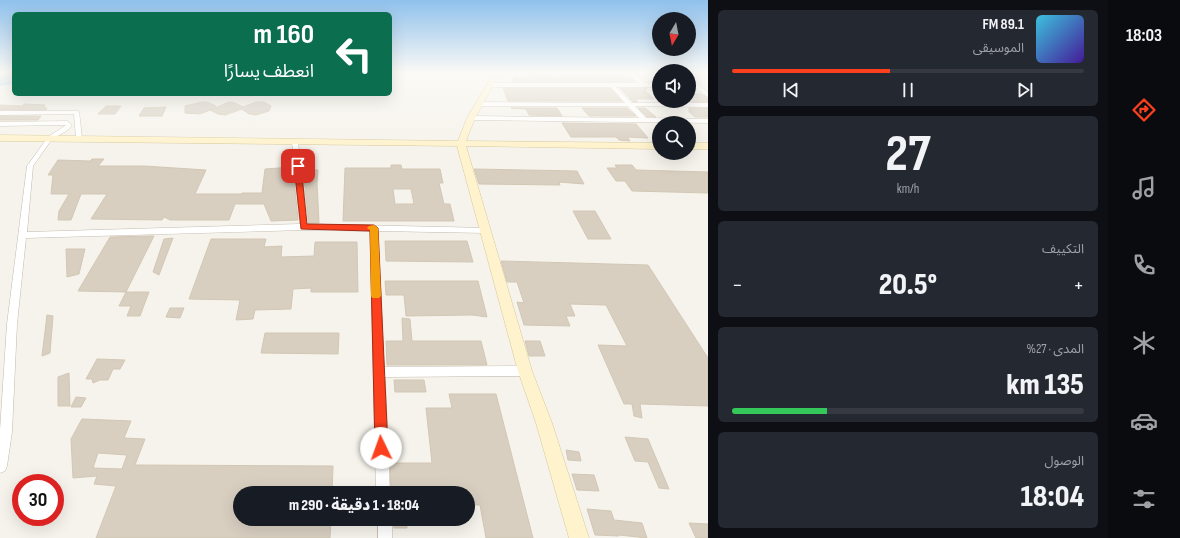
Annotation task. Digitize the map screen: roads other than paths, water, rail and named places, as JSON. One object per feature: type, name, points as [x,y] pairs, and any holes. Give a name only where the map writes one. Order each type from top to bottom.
[{"type":"street","points":[[483,98],[471,118],[460,144],[486,230],[525,371],[544,423],[579,538]]},
{"type":"street","points":[[624,98],[645,121]]},
{"type":"street","points":[[479,104],[708,105]]},
{"type":"street","points":[[0,113],[77,112],[79,138]]},
{"type":"street","points":[[471,118],[708,121]]},
{"type":"street","points":[[0,124],[67,123],[69,125],[66,129],[50,138],[30,166],[12,324],[0,466]]},
{"type":"street","points":[[0,138],[652,146]]},
{"type":"street","points":[[295,142],[304,227]]},
{"type":"street","points":[[696,146],[708,146]]},
{"type":"street","points":[[22,234],[304,227],[486,230]]},
{"type":"street","points":[[374,228],[378,372],[384,486]]},
{"type":"street","points":[[378,372],[525,371]]},
{"type":"street","points":[[385,526],[385,538]]}]
